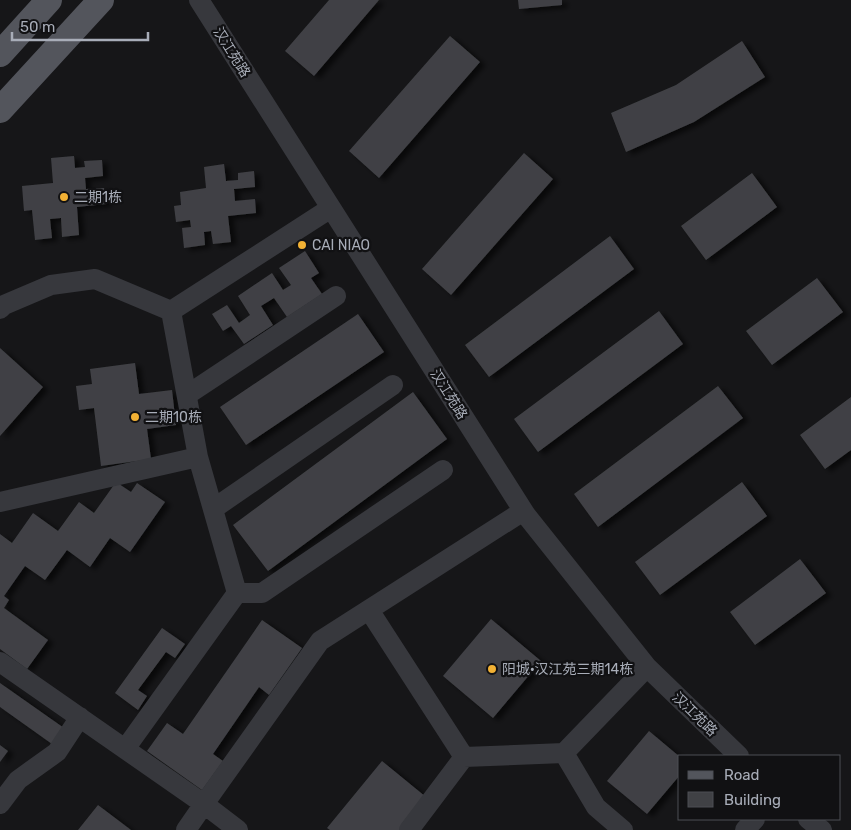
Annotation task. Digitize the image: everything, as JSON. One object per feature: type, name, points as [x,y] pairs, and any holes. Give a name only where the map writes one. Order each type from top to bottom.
[{"type":"main road","points":[[0,54],[49,0]]},
{"type":"main road","points":[[0,110],[101,0]]},
{"type":"street","name":"汉江苑路","points":[[199,0],[526,515],[647,667],[738,755]]},
{"type":"street","points":[[170,311],[331,208]]},
{"type":"street","points":[[0,309],[4,305],[51,285],[95,279],[170,311]]},
{"type":"street","points":[[187,395],[336,296]]},
{"type":"street","points":[[170,311],[198,456],[237,593]]},
{"type":"street","points":[[213,509],[393,385]]},
{"type":"street","points":[[0,502],[198,456]]},
{"type":"street","points":[[237,593],[262,593],[443,470]]},
{"type":"street","points":[[186,830],[320,641],[517,515]]},
{"type":"street","points":[[126,749],[237,593]]},
{"type":"street","points":[[369,610],[464,757]]},
{"type":"street","points":[[0,662],[204,804],[238,830]]},
{"type":"street","points":[[464,757],[564,753],[647,667]]},
{"type":"street","points":[[0,804],[18,780],[57,752],[80,717]]},
{"type":"street","points":[[564,753],[596,807],[623,830]]},
{"type":"street","points":[[409,830],[464,757]]},
{"type":"street","points":[[745,830],[754,820]]},
{"type":"street","points":[[809,820],[822,830]]},
{"type":"building","points":[[329,0],[379,0],[314,76],[285,51]]},
{"type":"building","points":[[518,0],[562,0],[562,5],[519,9]]},
{"type":"building","points":[[450,36],[480,62],[379,178],[349,151]]},
{"type":"building","points":[[742,41],[765,77],[694,122],[626,152],[611,113],[676,85]]},
{"type":"building","points":[[524,153],[553,179],[451,295],[422,269]]},
{"type":"building","name":"二期1栋","points":[[74,156],[75,168],[85,167],[84,161],[102,160],[103,176],[85,178],[86,189],[104,188],[106,204],[77,207],[79,235],[62,237],[61,218],[50,219],[52,238],[35,240],[32,210],[24,211],[22,186],[53,183],[51,158]]},
{"type":"building","points":[[224,164],[226,181],[238,180],[238,173],[254,171],[255,187],[234,189],[235,201],[255,199],[256,213],[228,216],[231,242],[213,244],[211,231],[204,232],[205,245],[184,248],[182,228],[191,227],[190,220],[176,222],[174,206],[181,205],[180,192],[206,188],[204,167]]},
{"type":"building","points":[[752,173],[777,207],[706,260],[681,226]]},
{"type":"building","points":[[610,236],[634,269],[489,377],[465,345]]},
{"type":"building","points":[[305,251],[319,273],[311,278],[322,294],[287,317],[274,298],[261,306],[273,325],[244,344],[231,326],[223,331],[212,314],[227,305],[239,323],[250,315],[238,296],[272,273],[283,290],[291,285],[279,268]]},
{"type":"building","points":[[817,278],[843,312],[772,365],[746,331]]},
{"type":"building","points":[[659,311],[683,344],[538,452],[514,419]]},
{"type":"building","points":[[358,314],[384,352],[246,445],[220,407]]},
{"type":"building","points":[[0,348],[43,387],[0,436]]},
{"type":"building","name":"二期10栋","points":[[135,363],[139,394],[172,390],[176,425],[147,429],[151,459],[101,466],[94,408],[79,410],[76,386],[92,384],[90,369]]},
{"type":"building","points":[[718,386],[743,418],[598,527],[574,494]]},
{"type":"building","points":[[413,392],[447,439],[268,571],[233,525]]},
{"type":"building","points":[[851,397],[851,450],[825,469],[800,435]]},
{"type":"building","points":[[116,482],[131,492],[137,483],[165,502],[130,552],[110,538],[90,567],[67,550],[45,580],[25,566],[4,596],[9,600],[4,608],[48,640],[27,669],[0,649],[0,534],[12,543],[33,513],[58,531],[79,502],[94,513]]},
{"type":"building","points":[[742,482],[767,516],[660,595],[635,562]]},
{"type":"building","points":[[800,559],[826,593],[755,645],[730,612]]},
{"type":"building","name":"阳城·汉江苑三期14栋","points":[[491,619],[541,661],[493,718],[443,676]]},
{"type":"building","points":[[262,620],[302,648],[269,695],[259,687],[213,754],[223,761],[202,790],[147,751],[167,723],[183,734]]},
{"type":"building","points":[[162,628],[185,644],[175,658],[166,652],[138,690],[147,696],[138,710],[115,693]]},
{"type":"building","points":[[0,683],[64,728],[52,744],[0,707]]},
{"type":"building","points":[[649,731],[678,755],[678,777],[647,814],[607,781]]},
{"type":"building","points":[[0,745],[8,751],[0,762]]},
{"type":"building","points":[[382,761],[426,797],[400,830],[330,830],[327,828]]},
{"type":"building","points":[[98,805],[131,830],[78,830]]},
{"type":"place","name":"二期1栋","points":[[64,197]]},
{"type":"place","name":"CAI NIAO","points":[[302,245]]},
{"type":"place","name":"二期10栋","points":[[135,417]]},
{"type":"place","name":"阳城·汉江苑三期14栋","points":[[492,669]]}]
